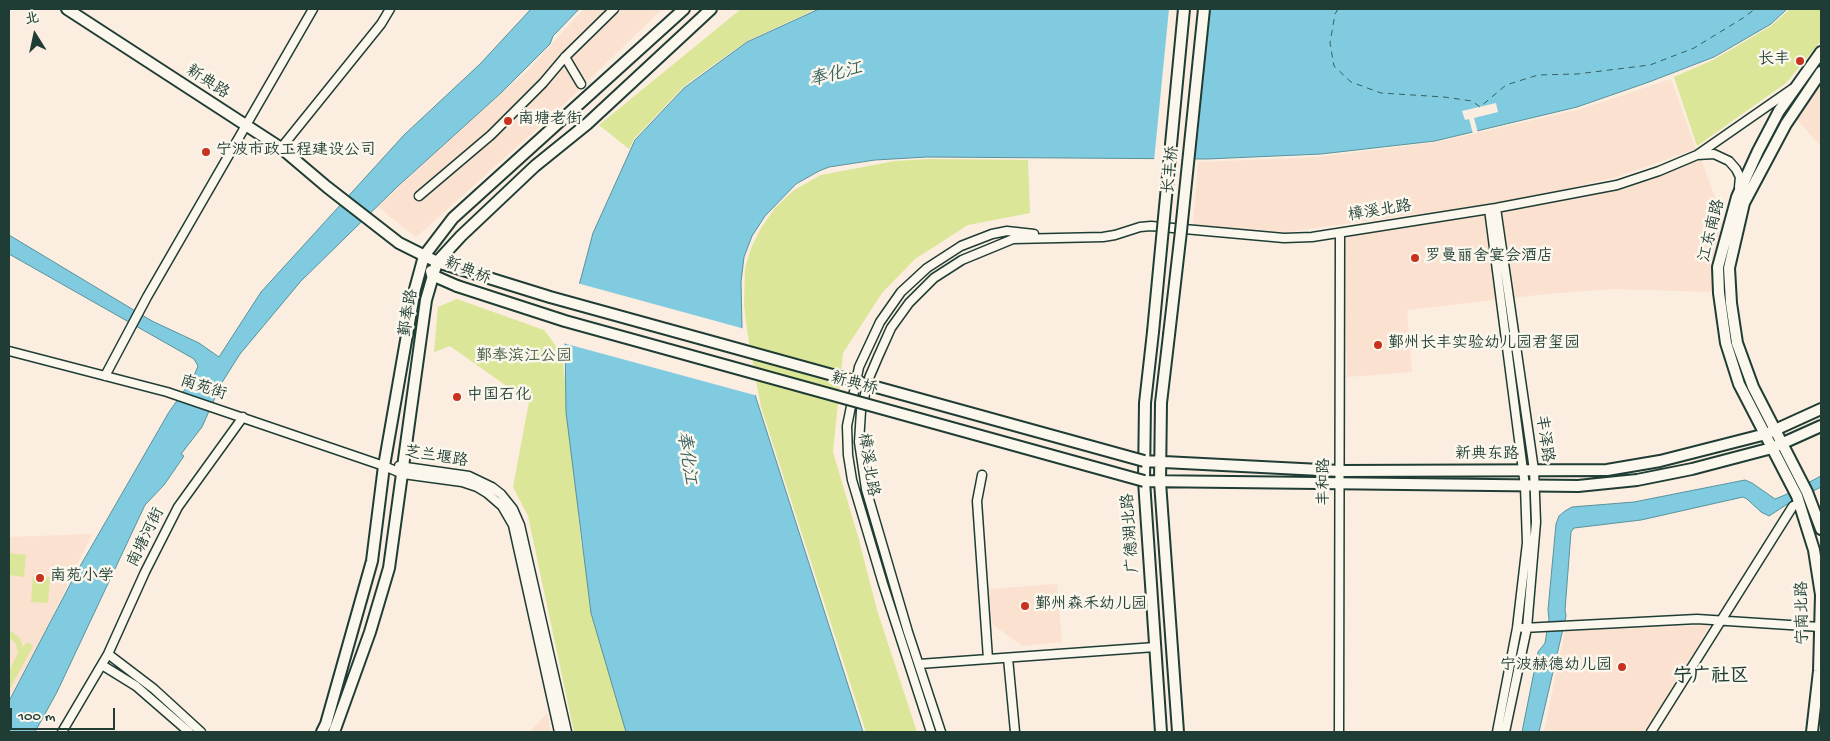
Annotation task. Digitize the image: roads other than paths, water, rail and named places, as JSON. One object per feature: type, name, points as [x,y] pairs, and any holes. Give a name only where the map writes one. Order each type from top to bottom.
[{"type":"main road","name":"新典路","points":[[67,9],[281,148],[327,187],[399,243],[424,256]]},
{"type":"main road","name":"鄞奉路","points":[[322,732],[326,724],[372,561],[384,466],[415,289],[424,256],[453,218],[684,9]]},
{"type":"main road","name":"鄞奉路","points":[[334,732],[370,632],[389,568],[426,300],[437,262],[461,236],[535,166],[587,124],[711,9]]},
{"type":"main road","name":"长丰桥","points":[[1153,332],[1184,9]]},
{"type":"main road","name":"长丰桥","points":[[1169,335],[1204,9]]},
{"type":"main road","name":"江东南路","points":[[1770,432],[1739,384],[1726,343],[1720,301],[1718,267],[1737,197],[1769,129],[1796,86],[1821,52]]},
{"type":"main road","name":"江东南路","points":[[1801,497],[1796,482],[1770,432],[1738,343],[1731,303],[1729,268],[1744,203],[1786,124],[1821,72]]},
{"type":"main road","name":"新典桥","points":[[424,256],[437,262],[550,297],[1144,461]]},
{"type":"main road","name":"新典桥","points":[[424,256],[432,275],[457,286],[566,321],[1144,481]]},
{"type":"main road","name":"广德湖北路","points":[[1153,332],[1145,403],[1144,481],[1160,732]]},
{"type":"main road","name":"广德湖北路","points":[[1169,335],[1161,403],[1160,482],[1178,732]]},
{"type":"main road","name":"新典东路","points":[[1144,461],[1340,471],[1607,470],[1660,461],[1770,432],[1821,409]]},
{"type":"main road","name":"新典东路","points":[[1144,481],[1340,485],[1578,486],[1637,480],[1692,469],[1777,446],[1821,426]]},
{"type":"main road","points":[[1801,497],[1821,529]]},
{"type":"main road","name":"宁南北路","points":[[1801,497],[1814,550],[1821,595],[1819,671],[1812,732]]},
{"type":"street","points":[[105,376],[140,310],[313,9]]},
{"type":"street","points":[[281,148],[381,24],[390,9]]},
{"type":"street","points":[[419,196],[491,134],[614,9]]},
{"type":"street","points":[[565,57],[581,84]]},
{"type":"street","name":"樟溪北路","points":[[941,732],[874,516],[862,469],[859,426],[869,378],[891,328],[909,303],[934,278],[962,260],[1013,239],[1115,235],[1134,228],[1151,226],[1284,238],[1340,233],[1492,209],[1617,185],[1659,171],[1697,155],[1796,86]]},
{"type":"street","name":"樟溪北路","points":[[1697,155],[1714,154],[1729,161],[1736,169],[1740,178],[1737,197]]},
{"type":"street","name":"丰泽路","points":[[1492,209],[1536,522],[1527,628],[1505,732]]},
{"type":"street","name":"樟溪北路","points":[[931,732],[877,565],[852,480],[848,455],[847,426],[859,367],[880,322],[901,292],[926,268],[962,246],[992,234],[1007,231],[1061,237]]},
{"type":"street","name":"丰和路","points":[[1339,732],[1340,233]]},
{"type":"street","name":"南苑街","points":[[9,351],[167,392],[384,466]]},
{"type":"street","name":"南塘河街","points":[[62,732],[108,654],[145,572],[178,507],[243,417]]},
{"type":"street","name":"芝兰堰路","points":[[384,466],[462,482],[477,487],[495,499],[509,516],[516,536],[559,732]]},
{"type":"street","name":"芝兰堰路","points":[[404,470],[460,474],[480,480],[501,494],[513,509],[520,525],[567,732]]},
{"type":"street","points":[[982,475],[977,501],[988,659]]},
{"type":"street","name":"丰泽路","points":[[1497,732],[1517,628],[1527,543],[1530,486]]},
{"type":"street","points":[[1651,732],[1720,620],[1793,506],[1801,497]]},
{"type":"street","points":[[1517,628],[1697,619],[1820,627]]},
{"type":"street","points":[[919,664],[1155,647]]},
{"type":"street","points":[[108,654],[154,689],[202,732]]},
{"type":"street","points":[[1008,658],[1014,732]]},
{"type":"street","points":[[102,665],[136,686],[188,732]]},
{"type":"water","points":[[531,9],[579,9],[553,36],[550,44],[502,92],[397,187],[301,281],[240,354],[221,384],[202,427],[181,454],[184,456],[164,485],[145,505],[57,692],[35,732],[9,732],[9,701],[75,575],[169,412],[193,378],[198,366],[194,359],[9,254],[9,235],[152,321],[199,343],[219,357],[261,292],[404,135],[480,64]]},
{"type":"water","name":"奉化江","points":[[819,9],[1787,9],[1771,24],[1714,57],[1649,82],[1577,107],[1435,141],[1321,154],[1207,159],[927,157],[875,160],[829,167],[796,184],[765,216],[752,236],[744,257],[741,282],[742,329],[756,398],[863,732],[626,732],[591,613],[566,412],[565,338],[593,233],[635,140],[684,88],[747,42]]},
{"type":"water","points":[[1821,476],[1821,487],[1769,516],[1743,497],[1641,520],[1574,528],[1571,532],[1566,616],[1539,732],[1522,732],[1538,652],[1545,643],[1549,619],[1548,610],[1556,524],[1559,516],[1572,507],[1634,502],[1745,480],[1775,499]]},
{"type":"place","name":"长丰","points":[[1800,61]]},
{"type":"place","name":"南塘老街","points":[[508,121]]},
{"type":"place","name":"宁波市政工程建设公司","points":[[206,152]]},
{"type":"place","name":"罗曼丽舍宴会酒店","points":[[1415,258]]},
{"type":"place","name":"鄞州长丰实验幼儿园君玺园","points":[[1378,345]]},
{"type":"place","name":"中国石化","points":[[457,397]]},
{"type":"place","name":"南苑小学","points":[[40,578]]},
{"type":"place","name":"鄞州森禾幼儿园","points":[[1025,606]]},
{"type":"place","name":"宁波赫德幼儿园","points":[[1622,667]]},
{"type":"district","name":"宁广社区","points":[[1711,678]]},
{"type":"park label","name":"鄞奉滨江公园","points":[[524,358]]}]
